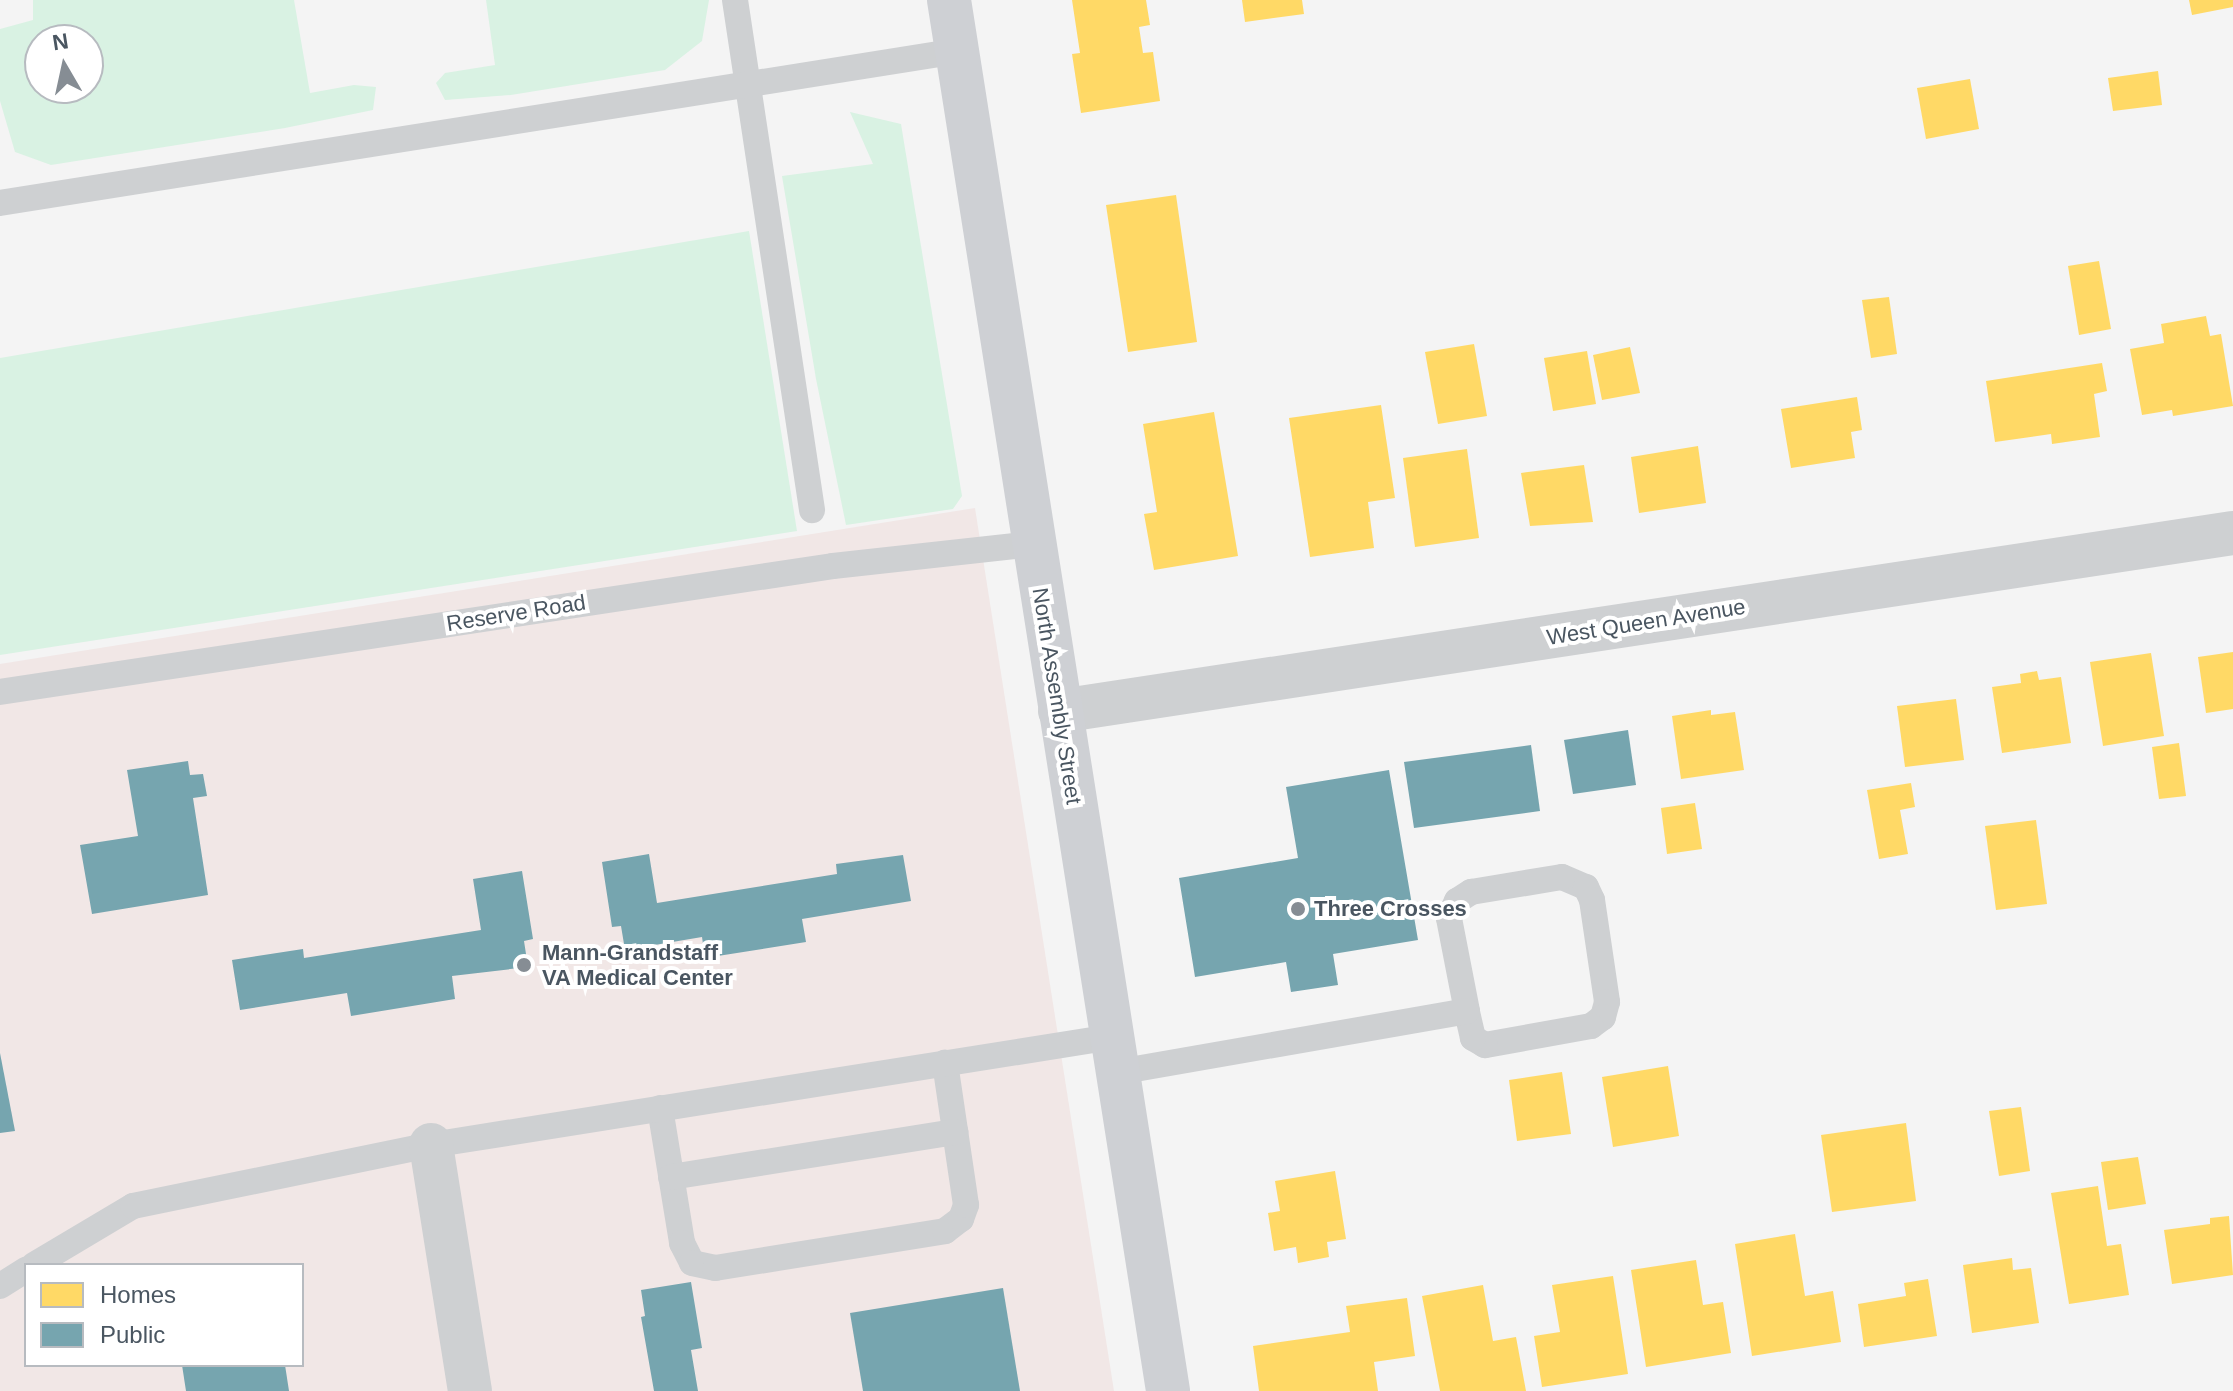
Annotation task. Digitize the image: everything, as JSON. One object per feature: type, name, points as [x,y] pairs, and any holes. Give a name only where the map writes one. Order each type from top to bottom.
[{"type":"main road","name":"North Assembly Street","points":[[949,0],[1168,1391]]},
{"type":"street","name":"West Queen Avenue","points":[[1060,711],[2233,533]]},
{"type":"street","points":[[431,1145],[470,1391]]},
{"type":"lane","points":[[735,0],[812,510]]},
{"type":"lane","points":[[0,203],[957,51]]},
{"type":"lane","name":"Reserve Road","points":[[0,692],[833,566],[1033,544]]},
{"type":"lane","points":[[1562,877],[1586,887],[1592,900],[1607,1002],[1603,1017],[1591,1026],[1485,1045],[1473,1038],[1467,1011],[1449,918],[1457,901],[1471,892],[1562,877]]},
{"type":"lane","points":[[37,1263],[133,1206],[431,1145],[945,1063],[1115,1054],[1467,1011]]},
{"type":"lane","points":[[660,1108],[682,1243],[692,1263],[715,1268],[945,1231],[961,1219],[966,1205],[945,1063]]},
{"type":"lane","points":[[671,1177],[955,1132]]},
{"type":"lane","points":[[0,1286],[24,1271]]},
{"type":"shaded area","name":"Mann-Grandstaff VA Medical Center","points":[[975,508],[1114,1391],[0,1391],[0,664]]},
{"type":"green space","points":[[33,0],[294,0],[310,93],[354,85],[376,87],[373,110],[285,128],[51,165],[15,152],[0,101],[0,29],[33,20]]},
{"type":"green space","points":[[486,0],[709,0],[702,41],[665,70],[511,95],[445,100],[436,83],[445,73],[495,65]]},
{"type":"green space","points":[[850,112],[901,124],[962,496],[953,509],[846,525],[816,379],[782,176],[873,164]]},
{"type":"green space","points":[[749,231],[797,531],[0,655],[0,358]]},
{"type":"building: Homes","points":[[1072,0],[1146,0],[1150,25],[1139,27],[1143,53],[1153,52],[1160,101],[1081,113],[1072,54],[1080,53]]},
{"type":"building: Homes","points":[[1242,0],[1302,0],[1304,14],[1245,22]]},
{"type":"building: Homes","points":[[2189,0],[2233,0],[2233,7],[2192,15]]},
{"type":"building: Homes","points":[[2158,71],[2162,105],[2113,111],[2108,78]]},
{"type":"building: Homes","points":[[1970,79],[1979,129],[1926,139],[1917,88]]},
{"type":"building: Homes","points":[[1176,195],[1197,342],[1128,352],[1106,205]]},
{"type":"building: Homes","points":[[2099,261],[2111,329],[2079,335],[2068,266]]},
{"type":"building: Homes","points":[[1889,297],[1897,354],[1871,358],[1862,300]]},
{"type":"building: Homes","points":[[2206,316],[2210,336],[2221,334],[2233,406],[2173,416],[2172,410],[2142,415],[2130,349],[2164,343],[2161,324]]},
{"type":"building: Homes","points":[[1474,344],[1487,416],[1438,424],[1425,352]]},
{"type":"building: Homes","points":[[1630,347],[1640,393],[1602,400],[1593,355]]},
{"type":"building: Homes","points":[[1587,351],[1596,404],[1553,411],[1544,358]]},
{"type":"building: Homes","points":[[2102,363],[2107,391],[2094,394],[2100,437],[2052,444],[2051,434],[1995,442],[1986,381]]},
{"type":"building: Homes","points":[[1857,397],[1862,430],[1851,432],[1855,458],[1791,468],[1781,409]]},
{"type":"building: Homes","points":[[1381,405],[1395,498],[1368,502],[1374,548],[1310,557],[1289,418]]},
{"type":"building: Homes","points":[[1214,412],[1238,556],[1154,570],[1144,514],[1157,512],[1143,424]]},
{"type":"building: Homes","points":[[1698,446],[1706,503],[1639,513],[1631,457]]},
{"type":"building: Homes","points":[[1467,449],[1479,538],[1415,547],[1403,458]]},
{"type":"building: Homes","points":[[1584,465],[1593,522],[1530,526],[1521,473]]},
{"type":"building: Homes","points":[[2233,652],[2233,709],[2206,713],[2198,657]]},
{"type":"building: Homes","points":[[2151,653],[2164,736],[2103,746],[2090,662]]},
{"type":"building: Homes","points":[[2037,671],[2039,680],[2061,677],[2071,743],[2002,753],[1992,687],[2021,683],[2020,674]]},
{"type":"building: Homes","points":[[1956,699],[1964,760],[1905,767],[1897,706]]},
{"type":"building: Homes","points":[[1711,710],[1711,715],[1735,712],[1744,770],[1681,779],[1672,716]]},
{"type":"building: Homes","points":[[2179,743],[2186,796],[2159,799],[2152,747]]},
{"type":"building: Homes","points":[[1911,783],[1915,807],[1900,810],[1908,854],[1879,859],[1867,790]]},
{"type":"building: Homes","points":[[1695,803],[1702,849],[1667,854],[1661,808]]},
{"type":"building: Homes","points":[[2036,820],[2047,904],[1996,910],[1985,826]]},
{"type":"building: Homes","points":[[1668,1066],[1679,1136],[1613,1147],[1602,1077]]},
{"type":"building: Homes","points":[[1562,1072],[1571,1134],[1517,1141],[1509,1080]]},
{"type":"building: Homes","points":[[2021,1107],[2030,1171],[1999,1176],[1989,1111]]},
{"type":"building: Homes","points":[[1906,1123],[1916,1201],[1832,1212],[1821,1135]]},
{"type":"building: Homes","points":[[2138,1157],[2146,1204],[2108,1210],[2101,1162]]},
{"type":"building: Homes","points":[[1335,1171],[1346,1239],[1327,1242],[1329,1257],[1298,1263],[1296,1247],[1274,1251],[1268,1213],[1280,1211],[1275,1181]]},
{"type":"building: Homes","points":[[2098,1186],[2107,1246],[2121,1244],[2129,1295],[2069,1304],[2051,1193]]},
{"type":"building: Homes","points":[[2229,1216],[2233,1275],[2172,1284],[2164,1230],[2210,1224],[2210,1218]]},
{"type":"building: Homes","points":[[1795,1234],[1805,1296],[1833,1291],[1841,1342],[1752,1356],[1735,1244]]},
{"type":"building: Homes","points":[[2012,1258],[2013,1270],[2031,1268],[2039,1323],[1972,1333],[1963,1265]]},
{"type":"building: Homes","points":[[1696,1260],[1703,1305],[1723,1302],[1731,1353],[1646,1367],[1631,1270]]},
{"type":"building: Homes","points":[[1613,1276],[1628,1374],[1542,1387],[1534,1336],[1560,1332],[1552,1285]]},
{"type":"building: Homes","points":[[1928,1279],[1937,1336],[1864,1347],[1858,1304],[1906,1296],[1904,1283]]},
{"type":"building: Homes","points":[[1483,1285],[1493,1341],[1516,1337],[1526,1391],[1440,1391],[1422,1296]]},
{"type":"building: Homes","points":[[1407,1298],[1415,1356],[1374,1362],[1378,1391],[1259,1391],[1253,1346],[1350,1332],[1346,1306]]},
{"type":"building: Public","points":[[1628,730],[1636,785],[1573,794],[1564,740]]},
{"type":"building: Public","points":[[1531,745],[1540,811],[1414,828],[1404,762]]},
{"type":"building: Public","points":[[188,761],[190,775],[203,774],[207,796],[193,798],[208,895],[92,914],[80,845],[138,836],[127,770]]},
{"type":"building: Public","name":"Three Crosses","points":[[1389,770],[1418,940],[1333,954],[1338,985],[1291,992],[1286,962],[1195,977],[1179,878],[1298,858],[1286,787]]},
{"type":"building: Public","points":[[649,854],[657,903],[837,874],[836,864],[903,855],[911,901],[802,919],[806,942],[705,958],[702,937],[625,950],[621,926],[612,927],[602,862]]},
{"type":"building: Public","points":[[522,871],[533,939],[524,941],[528,967],[452,976],[455,999],[351,1016],[347,993],[240,1010],[232,960],[303,949],[304,958],[481,930],[473,879]]},
{"type":"building: Public","points":[[0,1053],[15,1131],[0,1133]]},
{"type":"building: Public","points":[[691,1282],[702,1348],[691,1350],[698,1391],[654,1391],[641,1317],[645,1316],[641,1290]]},
{"type":"building: Public","points":[[1003,1288],[1020,1391],[863,1391],[850,1313]]},
{"type":"building: Public","points":[[182,1367],[285,1367],[289,1391],[186,1391]]},
{"type":"place","name":"Three Crosses","points":[[1298,909]]},
{"type":"place","name":"Mann-Grandstaff VA Medical Center","points":[[524,965]]}]
